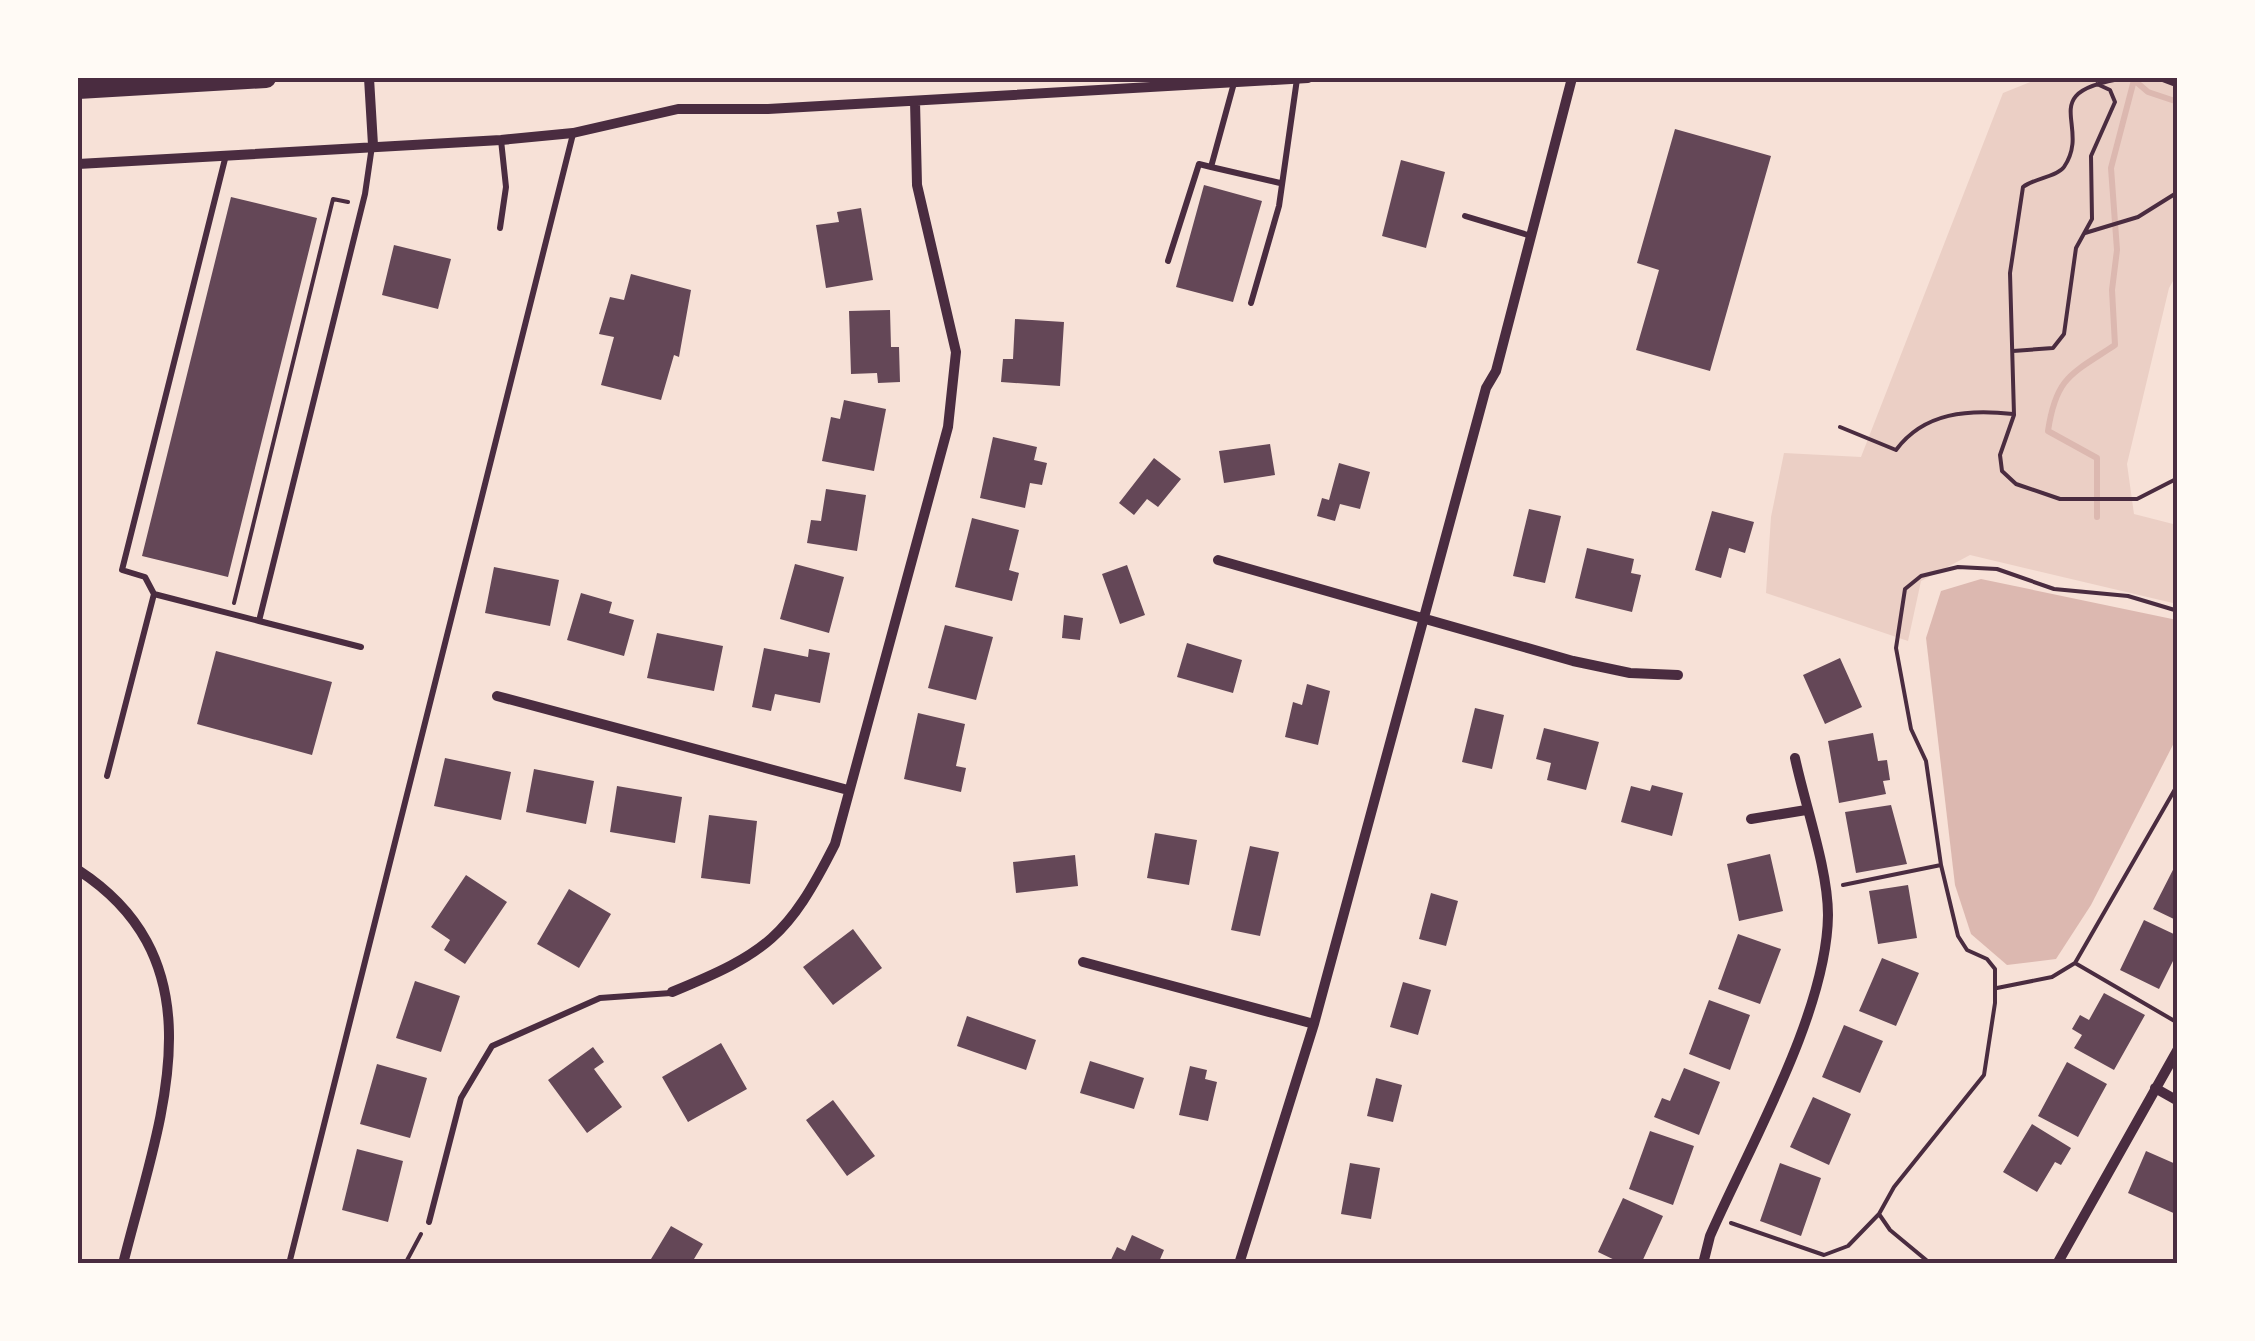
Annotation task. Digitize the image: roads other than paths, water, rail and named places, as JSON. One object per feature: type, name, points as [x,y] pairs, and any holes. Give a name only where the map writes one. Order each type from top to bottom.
[{"type":"main road","points":[[78,88],[266,78]]},
{"type":"street","points":[[370,78],[372,145]]},
{"type":"street","points":[[78,164],[501,140],[574,133],[678,109],[915,101],[1308,78]]},
{"type":"street","points":[[1240,1264],[1314,1024],[1486,388],[1496,371],[1572,78]]},
{"type":"street","points":[[672,992],[770,944],[809,896],[834,844],[948,427],[956,352],[917,185],[915,101]]},
{"type":"street","points":[[1218,560],[1573,661],[1630,673],[1678,675]]},
{"type":"street","points":[[497,696],[848,790]]},
{"type":"street","points":[[1704,1264],[1718,1218],[1820,973],[1828,911],[1795,758]]},
{"type":"street","points":[[1751,819],[1806,810]]},
{"type":"street","points":[[78,870],[121,903],[144,936],[164,977],[170,1014],[168,1080],[123,1264]]},
{"type":"street","points":[[1083,962],[1314,1024]]},
{"type":"street","points":[[2057,1264],[2178,1049]]},
{"type":"street","points":[[2154,1088],[2178,1101]]},
{"type":"lane","points":[[1251,303],[1279,206],[1298,78]]},
{"type":"lane","points":[[1211,167],[1235,82]]},
{"type":"lane","points":[[290,1261],[387,860],[574,133]]},
{"type":"lane","points":[[500,228],[506,188],[501,140]]},
{"type":"lane","points":[[258,621],[362,205],[372,145]]},
{"type":"lane","points":[[107,776],[154,594],[146,577],[122,570],[227,154]]},
{"type":"lane","points":[[1168,261],[1199,164],[1280,183]]},
{"type":"lane","points":[[1465,216],[1532,236]]},
{"type":"lane","points":[[154,594],[361,648]]},
{"type":"lane","points":[[429,1222],[462,1098],[492,1046],[600,998],[672,992]]},
{"type":"waterway","points":[[2134,80],[2148,92],[2178,102]]},
{"type":"waterway","points":[[2097,517],[2097,458],[2048,431],[2056,399],[2068,379],[2115,345],[2112,290],[2117,250],[2111,168],[2134,80]]}]
